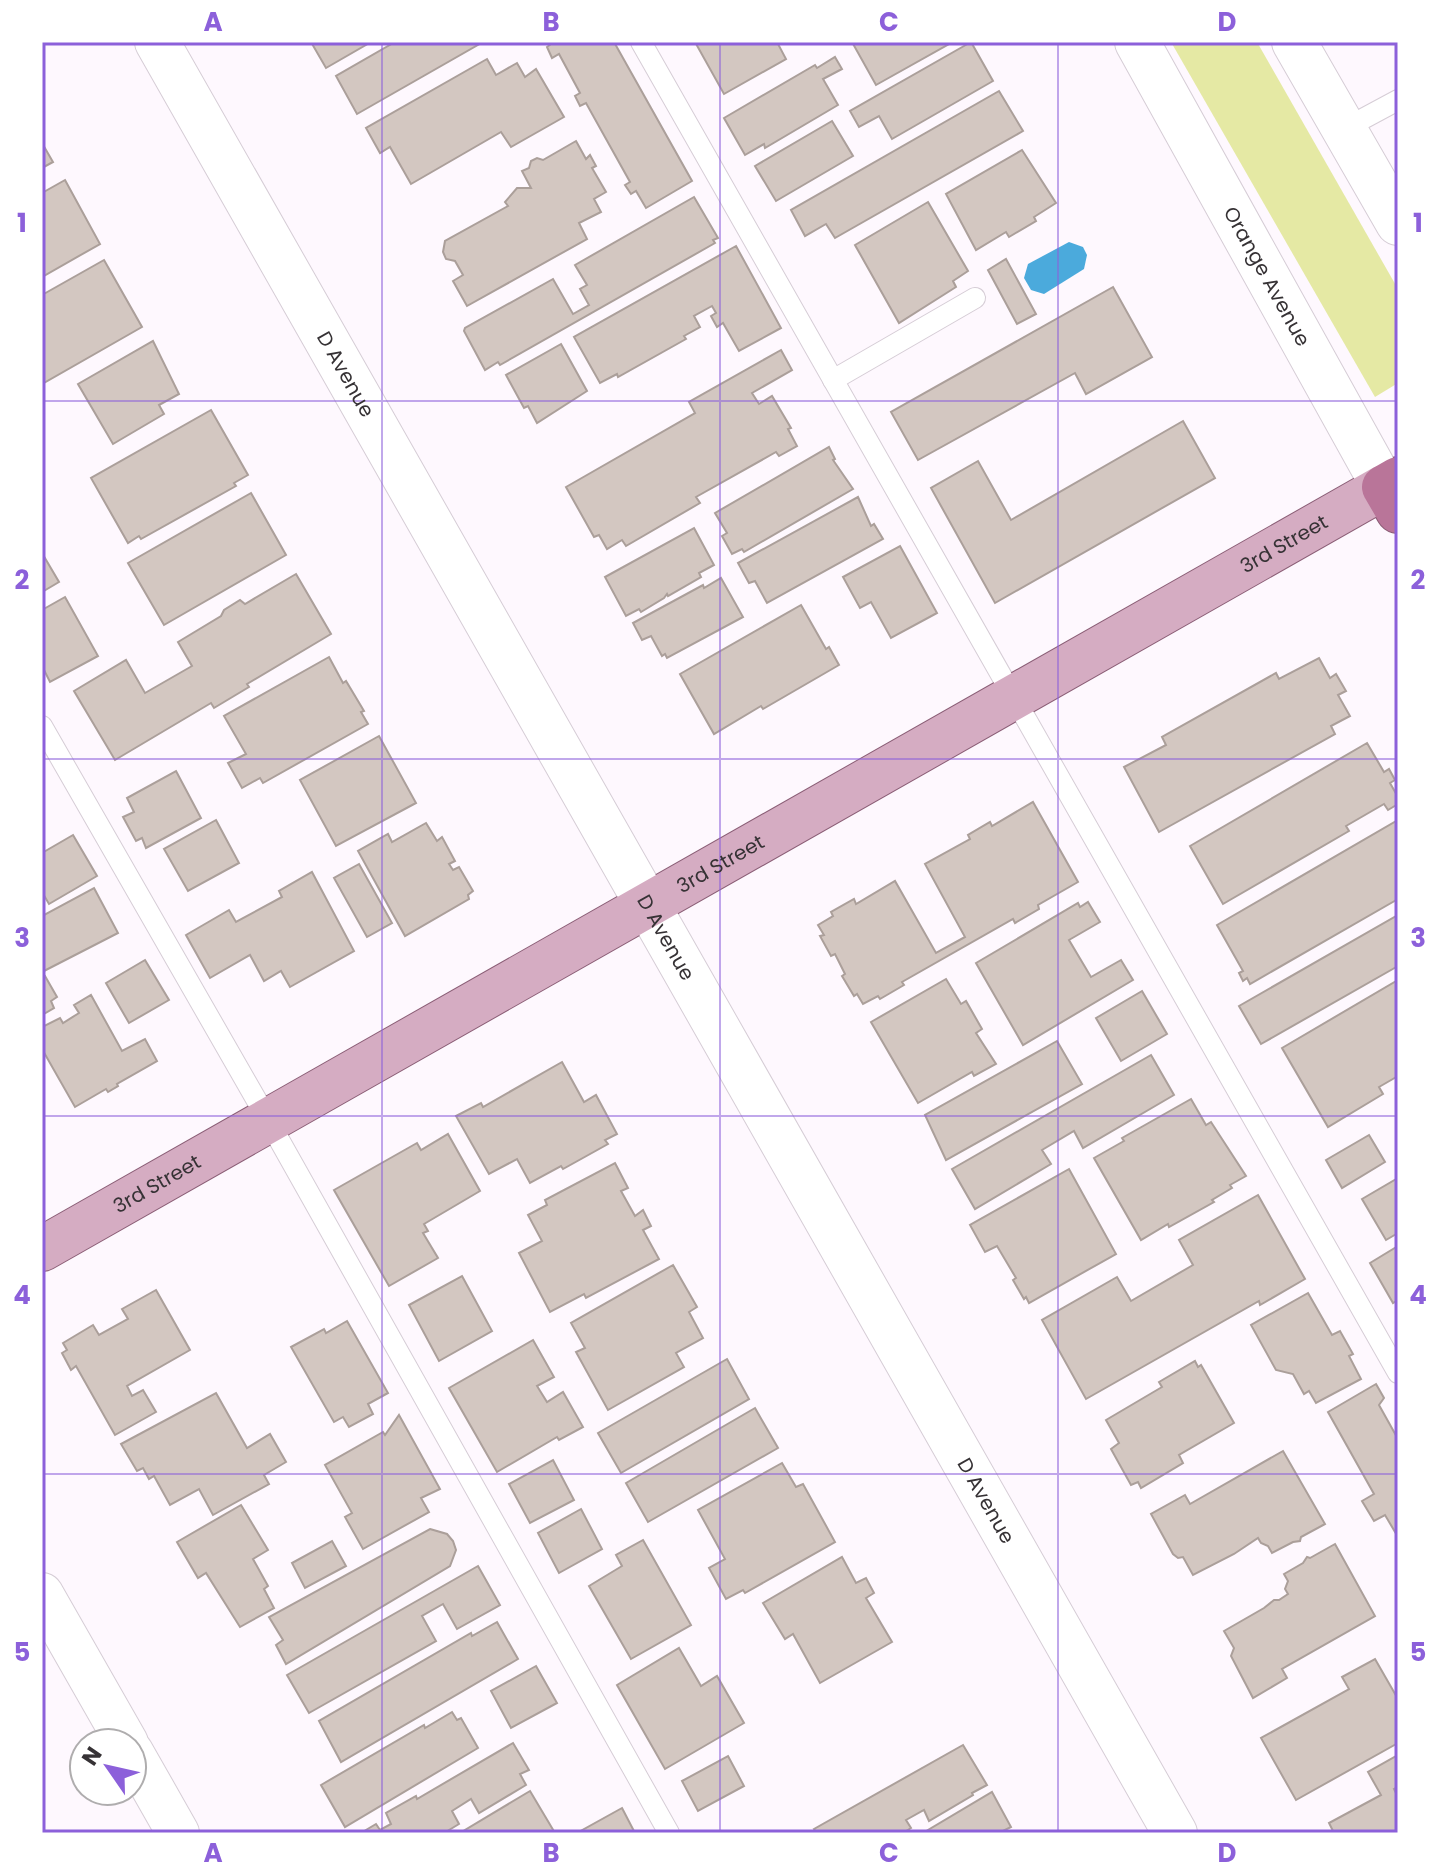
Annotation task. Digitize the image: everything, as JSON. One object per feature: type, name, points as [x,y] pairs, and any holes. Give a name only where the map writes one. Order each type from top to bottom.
[{"type":"main road","name":"3rd Street","points":[[42,1249],[1013,697],[1393,492]]},
{"type":"street","name":"D Avenue","points":[[157,42],[1175,1833]]},
{"type":"street","name":"Orange Avenue","points":[[1137,42],[1393,492]]},
{"type":"street","points":[[1294,42],[1398,223]]},
{"type":"street","points":[[42,1594],[118,1727]]},
{"type":"street","points":[[148,1780],[178,1833]]},
{"type":"lane","points":[[641,42],[1398,1373]]},
{"type":"lane","points":[[1344,129],[1398,100]]},
{"type":"lane","points":[[833,380],[975,298]]},
{"type":"lane","points":[[42,726],[268,1120],[669,1833]]},
{"type":"green space","points":[[1171,42],[1257,42],[1398,289],[1398,383],[1375,397]]},
{"type":"water","points":[[1069,242],[1083,247],[1087,255],[1084,269],[1044,294],[1031,290],[1024,278],[1028,264]]},
{"type":"building","points":[[311,42],[371,42],[326,68]]},
{"type":"building","points":[[395,42],[483,42],[357,114],[336,76]]},
{"type":"building","points":[[550,42],[614,42],[692,181],[646,208],[636,191],[631,194],[625,185],[630,182],[586,103],[580,106],[575,96],[580,93],[559,54],[552,58],[547,47]]},
{"type":"building","points":[[695,42],[782,42],[778,44],[786,59],[724,94]]},
{"type":"building","points":[[852,42],[948,42],[949,44],[876,85]]},
{"type":"building","points":[[971,42],[993,81],[892,139],[879,116],[859,127],[850,111]]},
{"type":"building","points":[[835,57],[842,69],[823,79],[838,105],[765,148],[764,144],[745,155],[724,118],[815,65],[817,68]]},
{"type":"building","points":[[487,59],[496,75],[517,63],[525,77],[536,69],[564,117],[511,147],[501,132],[411,184],[390,147],[380,153],[366,128]]},
{"type":"building","points":[[999,91],[1023,131],[835,238],[826,224],[805,236],[791,210]]},
{"type":"building","points":[[832,121],[853,156],[776,201],[755,166]]},
{"type":"building","points":[[576,141],[586,159],[590,155],[596,166],[592,168],[606,192],[594,199],[601,212],[579,223],[587,239],[467,306],[453,281],[463,275],[455,261],[446,259],[443,252],[445,241],[508,206],[505,202],[517,188],[531,188],[522,171],[529,168],[531,161],[537,158],[543,160]]},
{"type":"building","points":[[42,143],[53,162],[42,168]]},
{"type":"building","points":[[1022,150],[1056,203],[1034,217],[1036,221],[1009,237],[1006,232],[976,250],[946,194]]},
{"type":"building","points":[[65,180],[100,244],[42,277],[42,193]]},
{"type":"building","points":[[694,197],[718,238],[713,240],[715,243],[500,365],[498,362],[485,370],[465,328],[553,279],[573,314],[589,305],[580,289],[587,285],[575,265]]},
{"type":"building","points":[[928,202],[968,271],[953,281],[956,287],[899,323],[855,245]]},
{"type":"building","points":[[736,246],[781,328],[739,351],[723,323],[717,327],[711,316],[716,313],[712,306],[694,316],[700,327],[684,336],[686,339],[618,377],[617,374],[600,383],[574,337]]},
{"type":"building","points":[[1006,259],[1036,314],[1017,324],[988,270]]},
{"type":"building","points":[[104,260],[142,327],[42,384],[42,295]]},
{"type":"building","points":[[1113,287],[1152,357],[1086,394],[1075,373],[918,460],[891,412]]},
{"type":"building","points":[[153,341],[179,394],[159,405],[164,414],[113,444],[78,384]]},
{"type":"building","points":[[561,344],[587,391],[537,423],[528,406],[524,408],[506,375]]},
{"type":"building","points":[[781,350],[792,370],[752,393],[759,404],[772,396],[791,428],[788,429],[797,446],[779,456],[776,452],[696,497],[700,503],[626,546],[622,540],[607,549],[599,535],[594,537],[566,487],[695,413],[689,402]]},
{"type":"building","points":[[211,410],[248,475],[234,483],[236,486],[141,539],[139,536],[128,543],[91,478]]},
{"type":"building","points":[[1183,421],[1215,478],[995,603],[931,488],[978,461],[1011,520]]},
{"type":"building","points":[[829,447],[833,460],[853,489],[744,552],[742,549],[732,554],[722,536],[727,533],[715,513]]},
{"type":"building","points":[[251,493],[286,555],[164,625],[128,563]]},
{"type":"building","points":[[858,497],[871,526],[874,524],[883,539],[767,603],[755,581],[749,583],[738,563]]},
{"type":"building","points":[[694,528],[714,565],[699,573],[701,577],[667,594],[641,612],[639,609],[626,616],[605,577]]},
{"type":"building","points":[[900,546],[937,613],[891,638],[871,602],[860,608],[843,577]]},
{"type":"building","points":[[42,553],[59,582],[42,592]]},
{"type":"building","points":[[296,574],[331,634],[247,684],[249,687],[214,708],[211,703],[115,760],[74,691],[126,660],[145,693],[192,666],[178,642],[221,616],[224,610],[240,600],[245,604]]},
{"type":"building","points":[[721,578],[743,617],[667,658],[665,654],[662,656],[651,636],[642,640],[633,623]]},
{"type":"building","points":[[65,597],[98,656],[50,682],[42,666],[42,610]]},
{"type":"building","points":[[801,605],[826,649],[829,647],[839,665],[714,734],[680,674]]},
{"type":"building","points":[[329,657],[364,711],[361,712],[368,724],[263,783],[260,778],[242,788],[228,763],[246,754],[224,716]]},
{"type":"building","points":[[1319,658],[1330,678],[1336,674],[1346,691],[1338,695],[1350,716],[1331,726],[1335,734],[1159,832],[1124,767],[1166,745],[1162,737],[1276,673],[1279,679]]},
{"type":"building","points":[[379,736],[416,803],[336,846],[300,780]]},
{"type":"building","points":[[1367,743],[1384,772],[1389,769],[1395,780],[1390,783],[1398,797],[1398,804],[1388,810],[1384,804],[1346,826],[1349,831],[1223,904],[1190,846]]},
{"type":"building","points":[[176,771],[201,818],[146,848],[142,838],[136,841],[123,817],[134,812],[127,798]]},
{"type":"building","points":[[1033,802],[1078,882],[1038,905],[1039,909],[1015,923],[1013,919],[902,982],[904,985],[880,999],[878,996],[863,1004],[842,976],[845,974],[835,954],[831,956],[820,936],[824,935],[818,925],[833,916],[831,912],[854,899],[856,904],[895,881],[936,953],[965,937],[925,864],[970,839],[968,835],[990,822],[992,826]]},
{"type":"building","points":[[216,820],[239,863],[188,891],[164,849]]},
{"type":"building","points":[[1398,820],[1398,899],[1250,984],[1247,978],[1243,981],[1239,973],[1243,971],[1217,925]]},
{"type":"building","points":[[426,823],[437,841],[442,837],[455,861],[449,864],[453,870],[459,867],[473,891],[468,895],[469,899],[405,936],[358,851],[388,834],[392,842]]},
{"type":"building","points":[[73,835],[97,876],[49,904],[42,892],[42,853]]},
{"type":"building","points":[[359,864],[392,923],[367,937],[334,878]]},
{"type":"building","points":[[312,872],[354,951],[290,987],[281,971],[264,981],[250,955],[210,978],[186,935],[229,910],[236,922],[282,897],[279,891]]},
{"type":"building","points":[[94,888],[118,933],[42,972],[42,916]]},
{"type":"building","points":[[1088,902],[1100,922],[1069,940],[1091,977],[1121,960],[1133,980],[1023,1045],[976,963],[1078,903],[1080,907]]},
{"type":"building","points":[[1398,915],[1398,966],[1261,1044],[1239,1006]]},
{"type":"building","points":[[145,960],[169,1000],[129,1023],[106,983]]},
{"type":"building","points":[[45,976],[57,997],[51,1001],[54,1008],[42,1015],[42,977]]},
{"type":"building","points":[[946,979],[961,1004],[966,1001],[982,1029],[976,1033],[996,1064],[974,1076],[972,1072],[918,1103],[871,1022]]},
{"type":"building","points":[[1398,980],[1398,1076],[1379,1087],[1383,1094],[1328,1127],[1282,1048]]},
{"type":"building","points":[[1142,991],[1167,1034],[1121,1061],[1096,1018]]},
{"type":"building","points":[[91,995],[122,1051],[145,1039],[157,1061],[108,1092],[106,1089],[75,1107],[42,1049],[42,1027],[60,1018],[63,1023],[79,1013],[74,1005]]},
{"type":"building","points":[[1057,1041],[1082,1084],[946,1160],[925,1115]]},
{"type":"building","points":[[1151,1055],[1174,1095],[1083,1148],[1074,1131],[1042,1150],[1051,1164],[975,1209],[952,1169]]},
{"type":"building","points":[[562,1062],[584,1102],[596,1095],[617,1134],[605,1140],[608,1144],[530,1183],[517,1159],[489,1174],[456,1116],[481,1103],[483,1107]]},
{"type":"building","points":[[1191,1099],[1206,1125],[1211,1122],[1246,1176],[1230,1185],[1232,1188],[1212,1200],[1214,1202],[1141,1240],[1094,1158],[1124,1141],[1122,1138]]},
{"type":"building","points":[[448,1134],[480,1191],[424,1224],[428,1231],[423,1233],[438,1258],[389,1286],[334,1190],[417,1143],[421,1150]]},
{"type":"building","points":[[1369,1135],[1385,1162],[1342,1188],[1326,1160]]},
{"type":"building","points":[[615,1163],[628,1188],[621,1191],[635,1216],[643,1210],[651,1226],[643,1230],[659,1259],[586,1298],[584,1294],[550,1312],[519,1253],[542,1241],[528,1215],[547,1205],[545,1200]]},
{"type":"building","points":[[1069,1169],[1116,1254],[1029,1303],[1013,1280],[1016,1278],[997,1246],[985,1252],[970,1225]]},
{"type":"building","points":[[1398,1178],[1398,1233],[1386,1240],[1362,1199]]},
{"type":"building","points":[[1258,1195],[1305,1279],[1260,1305],[1259,1301],[1086,1399],[1042,1320],[1117,1277],[1131,1301],[1193,1265],[1179,1240]]},
{"type":"building","points":[[1398,1246],[1398,1300],[1393,1303],[1370,1263]]},
{"type":"building","points":[[673,1265],[697,1307],[689,1312],[703,1338],[676,1353],[684,1367],[608,1410],[576,1352],[585,1348],[571,1323]]},
{"type":"building","points":[[462,1276],[492,1331],[439,1361],[409,1305]]},
{"type":"building","points":[[156,1290],[190,1350],[127,1386],[132,1396],[143,1390],[156,1412],[115,1435],[76,1366],[71,1370],[62,1353],[67,1350],[63,1343],[93,1325],[99,1335],[128,1319],[122,1309]]},
{"type":"building","points":[[1308,1293],[1332,1335],[1340,1331],[1353,1354],[1349,1356],[1361,1379],[1316,1403],[1309,1391],[1304,1394],[1293,1374],[1276,1370],[1251,1325]]},
{"type":"building","points":[[347,1321],[388,1393],[368,1404],[373,1414],[349,1427],[343,1417],[334,1422],[291,1347],[324,1329],[326,1333]]},
{"type":"building","points":[[533,1340],[554,1377],[537,1386],[547,1402],[563,1392],[583,1427],[559,1440],[557,1437],[497,1472],[449,1388]]},
{"type":"building","points":[[727,1359],[749,1399],[621,1473],[598,1433]]},
{"type":"building","points":[[1195,1361],[1198,1367],[1201,1365],[1234,1423],[1179,1455],[1183,1463],[1141,1488],[1138,1482],[1131,1485],[1111,1449],[1119,1443],[1106,1420],[1162,1387],[1159,1382]]},
{"type":"building","points":[[1376,1384],[1384,1398],[1379,1405],[1398,1439],[1398,1537],[1385,1515],[1374,1521],[1362,1501],[1374,1494],[1328,1412]]},
{"type":"building","points":[[216,1393],[247,1448],[270,1434],[286,1462],[264,1475],[269,1484],[213,1515],[199,1489],[170,1505],[154,1476],[149,1479],[143,1468],[137,1471],[121,1444]]},
{"type":"building","points":[[755,1408],[778,1448],[648,1522],[626,1483]]},
{"type":"building","points":[[399,1415],[440,1489],[421,1498],[429,1512],[363,1549],[345,1517],[352,1513],[325,1465],[383,1432],[385,1435]]},
{"type":"building","points":[[1283,1451],[1325,1524],[1301,1537],[1300,1541],[1272,1553],[1258,1538],[1193,1575],[1183,1557],[1173,1554],[1151,1514],[1185,1495],[1190,1504]]},
{"type":"building","points":[[553,1460],[574,1500],[530,1523],[509,1484]]},
{"type":"building","points":[[782,1463],[796,1487],[803,1484],[835,1542],[745,1593],[743,1590],[726,1599],[709,1568],[725,1559],[698,1510]]},
{"type":"building","points":[[241,1505],[268,1550],[253,1559],[268,1586],[264,1589],[274,1608],[240,1627],[206,1573],[198,1578],[177,1542]]},
{"type":"building","points":[[581,1509],[602,1549],[559,1573],[538,1533]]},
{"type":"building","points":[[430,1529],[447,1534],[453,1541],[456,1550],[450,1566],[286,1664],[276,1645],[283,1640],[269,1617]]},
{"type":"building","points":[[643,1540],[691,1625],[631,1659],[589,1586],[622,1566],[616,1555]]},
{"type":"building","points":[[332,1541],[346,1566],[305,1588],[292,1563]]},
{"type":"building","points":[[1335,1544],[1375,1616],[1282,1669],[1287,1678],[1253,1698],[1231,1656],[1234,1648],[1224,1631],[1288,1594],[1285,1589],[1288,1581],[1284,1574],[1303,1563],[1307,1557]]},
{"type":"building","points":[[842,1557],[856,1583],[866,1578],[874,1593],[866,1598],[892,1642],[820,1683],[793,1634],[785,1639],[763,1603]]},
{"type":"building","points":[[478,1566],[500,1605],[457,1629],[443,1604],[422,1616],[436,1641],[309,1713],[287,1675]]},
{"type":"building","points":[[497,1622],[518,1659],[341,1762],[319,1721],[471,1633],[472,1636]]},
{"type":"building","points":[[679,1648],[701,1686],[717,1676],[744,1723],[665,1769],[617,1685]]},
{"type":"building","points":[[1375,1659],[1398,1699],[1398,1743],[1296,1800],[1261,1738],[1349,1689],[1342,1677]]},
{"type":"building","points":[[536,1666],[557,1703],[511,1728],[491,1691]]},
{"type":"building","points":[[452,1712],[457,1720],[461,1718],[478,1748],[345,1827],[321,1785]]},
{"type":"building","points":[[513,1743],[529,1770],[520,1774],[526,1785],[479,1813],[471,1799],[452,1811],[459,1824],[444,1833],[361,1833],[376,1824],[380,1830],[391,1824],[386,1813],[416,1796],[417,1799]]},
{"type":"building","points":[[963,1745],[987,1785],[929,1821],[924,1810],[906,1820],[911,1828],[903,1833],[817,1833],[814,1829]]},
{"type":"building","points":[[1398,1755],[1398,1787],[1394,1789],[1398,1797],[1398,1833],[1334,1833],[1329,1823],[1381,1795],[1368,1772]]},
{"type":"building","points":[[728,1756],[744,1786],[698,1811],[682,1781]]},
{"type":"building","points":[[530,1791],[555,1833],[460,1833]]},
{"type":"building","points":[[992,1792],[1011,1827],[999,1833],[923,1833]]},
{"type":"building","points":[[622,1808],[635,1833],[577,1833]]}]
